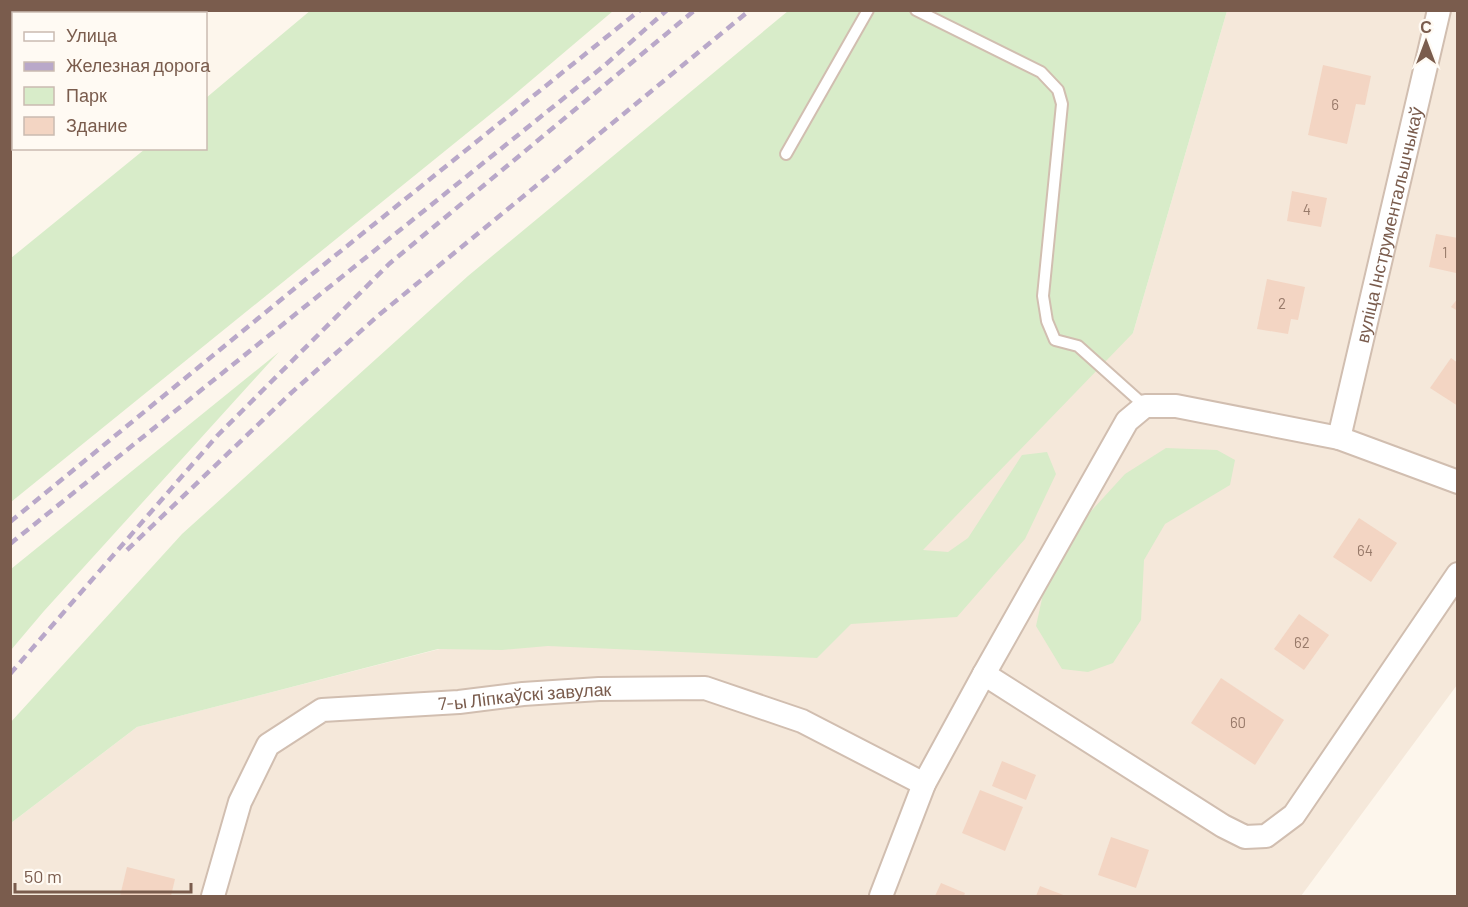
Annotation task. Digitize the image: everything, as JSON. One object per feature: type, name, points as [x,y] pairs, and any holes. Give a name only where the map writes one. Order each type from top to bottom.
[{"type":"street","name":"вуліца Інструментальшчыкаў","points":[[1340,438],[1439,10]]},
{"type":"street","points":[[881,897],[924,784],[1127,421],[1145,406],[1176,406],[1340,438],[1458,482]]},
{"type":"street","points":[[984,674],[1223,826],[1245,837],[1266,836],[1294,815],[1458,574]]},
{"type":"street","name":"7-ы Ліпкаўскі завулак","points":[[214,893],[240,802],[268,745],[322,710],[459,702],[523,694],[588,690],[705,688],[802,721],[924,784]]},
{"type":"lane","points":[[786,154],[868,10]]},
{"type":"lane","points":[[916,10],[1041,72],[1058,90],[1062,104],[1043,296],[1047,321],[1055,339],[1078,346],[1145,406]]},
{"type":"shaded area","points":[[1227,11],[1457,11],[1457,685],[1301,896],[11,896],[11,823],[137,727],[463,643],[1133,333]]},
{"type":"green space","points":[[311,10],[613,11],[508,100],[11,502],[11,258],[144,150],[207,150],[207,97]]},
{"type":"green space","points":[[788,11],[1227,11],[1133,333],[923,550],[948,552],[968,538],[1022,455],[1047,452],[1056,474],[1025,539],[957,617],[851,624],[817,658],[548,646],[502,650],[438,649],[137,727],[11,823],[10,723],[182,534],[468,276]]},
{"type":"green space","points":[[279,352],[44,611],[11,650],[11,569]]},
{"type":"green space","points":[[1166,448],[1217,450],[1235,460],[1230,485],[1165,524],[1144,560],[1141,620],[1113,663],[1088,672],[1062,669],[1036,626],[1047,576],[1072,532],[1125,474]]},
{"type":"building","points":[[1323,65],[1371,76],[1365,105],[1356,104],[1347,144],[1308,135]]},
{"type":"building","points":[[1292,191],[1327,198],[1321,227],[1287,221]]},
{"type":"building","points":[[1436,234],[1458,238],[1456,273],[1429,267]]},
{"type":"building","points":[[1267,279],[1305,287],[1298,320],[1291,319],[1288,334],[1257,329]]},
{"type":"building","points":[[1458,298],[1458,311],[1451,307]]},
{"type":"building","points":[[1451,358],[1458,363],[1458,406],[1430,388]]},
{"type":"building","points":[[1359,518],[1397,543],[1371,582],[1333,557]]},
{"type":"building","points":[[1299,614],[1329,635],[1304,670],[1274,649]]},
{"type":"building","points":[[1221,678],[1284,720],[1255,765],[1191,723]]},
{"type":"building","points":[[1002,761],[1036,775],[1026,800],[992,786]]},
{"type":"building","points":[[980,790],[1023,807],[1005,851],[962,833]]},
{"type":"building","points":[[1111,837],[1149,850],[1136,888],[1098,875]]},
{"type":"building","points":[[127,867],[175,879],[171,896],[120,896]]},
{"type":"building","points":[[941,883],[965,893],[964,896],[935,896]]},
{"type":"building","points":[[1040,886],[1066,896],[1036,896]]},
{"type":"railway","points":[[10,522],[311,275],[640,10]]},
{"type":"railway","points":[[10,544],[605,65],[667,10]]},
{"type":"railway","points":[[10,674],[217,436],[389,264],[695,10]]},
{"type":"railway","points":[[127,550],[290,394],[380,314],[750,10]]}]
